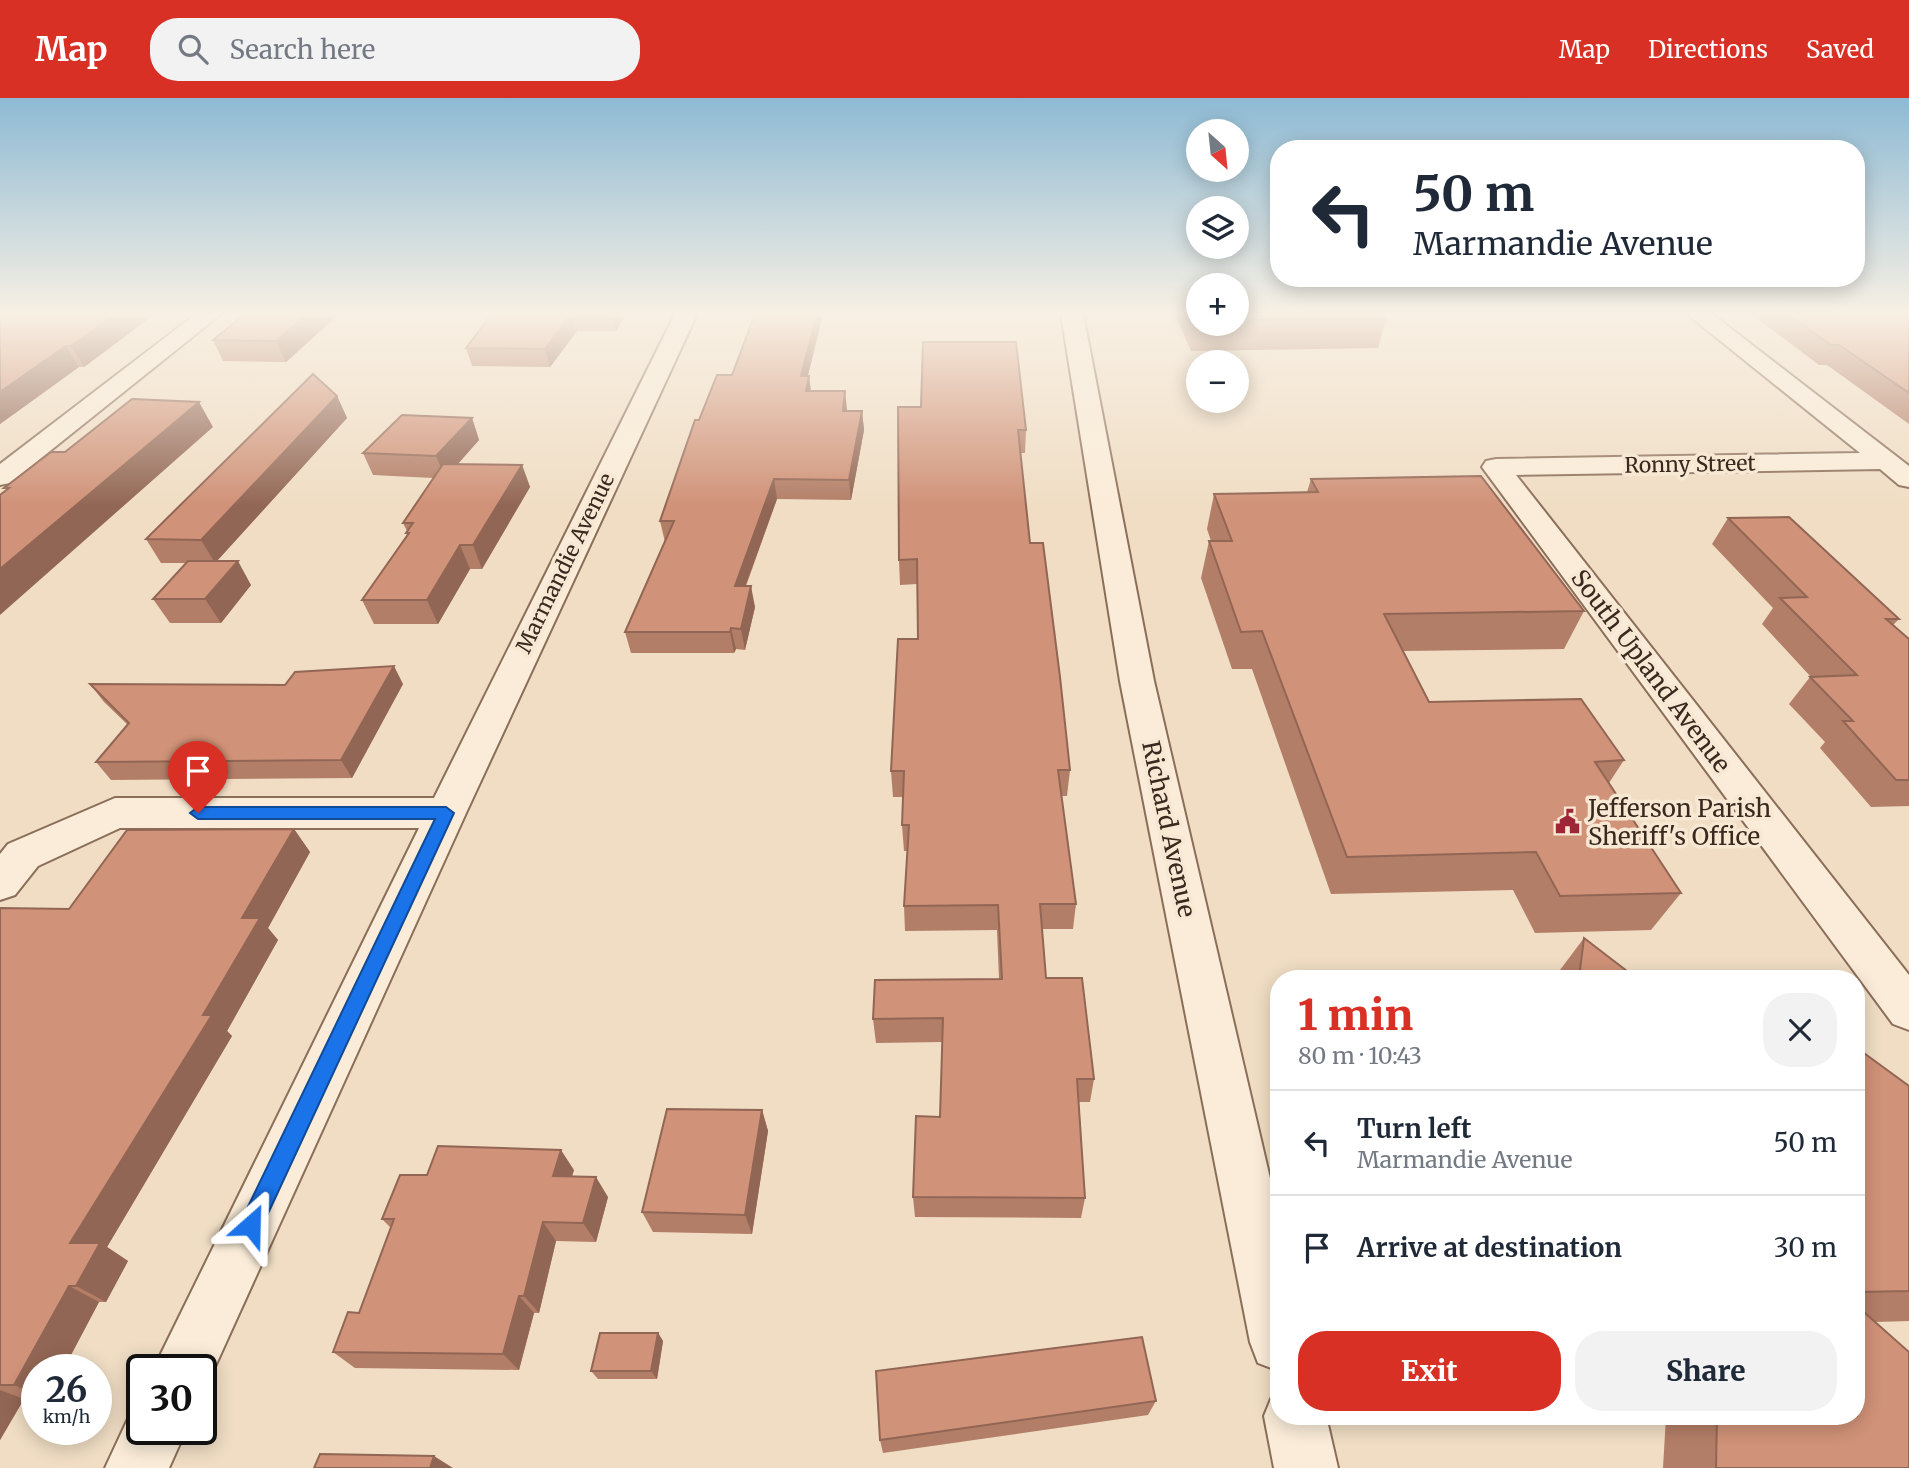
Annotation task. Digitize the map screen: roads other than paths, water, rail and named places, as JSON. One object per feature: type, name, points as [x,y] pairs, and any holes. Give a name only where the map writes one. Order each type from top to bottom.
[{"type":"street","points":[[0,477],[128,378]]},
{"type":"street","name":"Marmandie Avenue","points":[[191,1354],[655,378]]},
{"type":"street","name":"Richard Avenue","points":[[1083,378],[1138,681],[1270,1300]]},
{"type":"street","points":[[1779,378],[1909,479]]},
{"type":"street","name":"Ronny Street","points":[[1496,467],[1885,461]]},
{"type":"street","name":"South Upland Avenue","points":[[1496,467],[1909,1010]]},
{"type":"street","points":[[0,883],[23,855],[116,813],[446,813]]},
{"type":"street","points":[[1297,1425],[1306,1468]]},
{"type":"street","points":[[136,1468],[148,1445]]},
{"type":"place","name":"Jefferson Parish Sheriff's Office","points":[[1568,822]]}]
